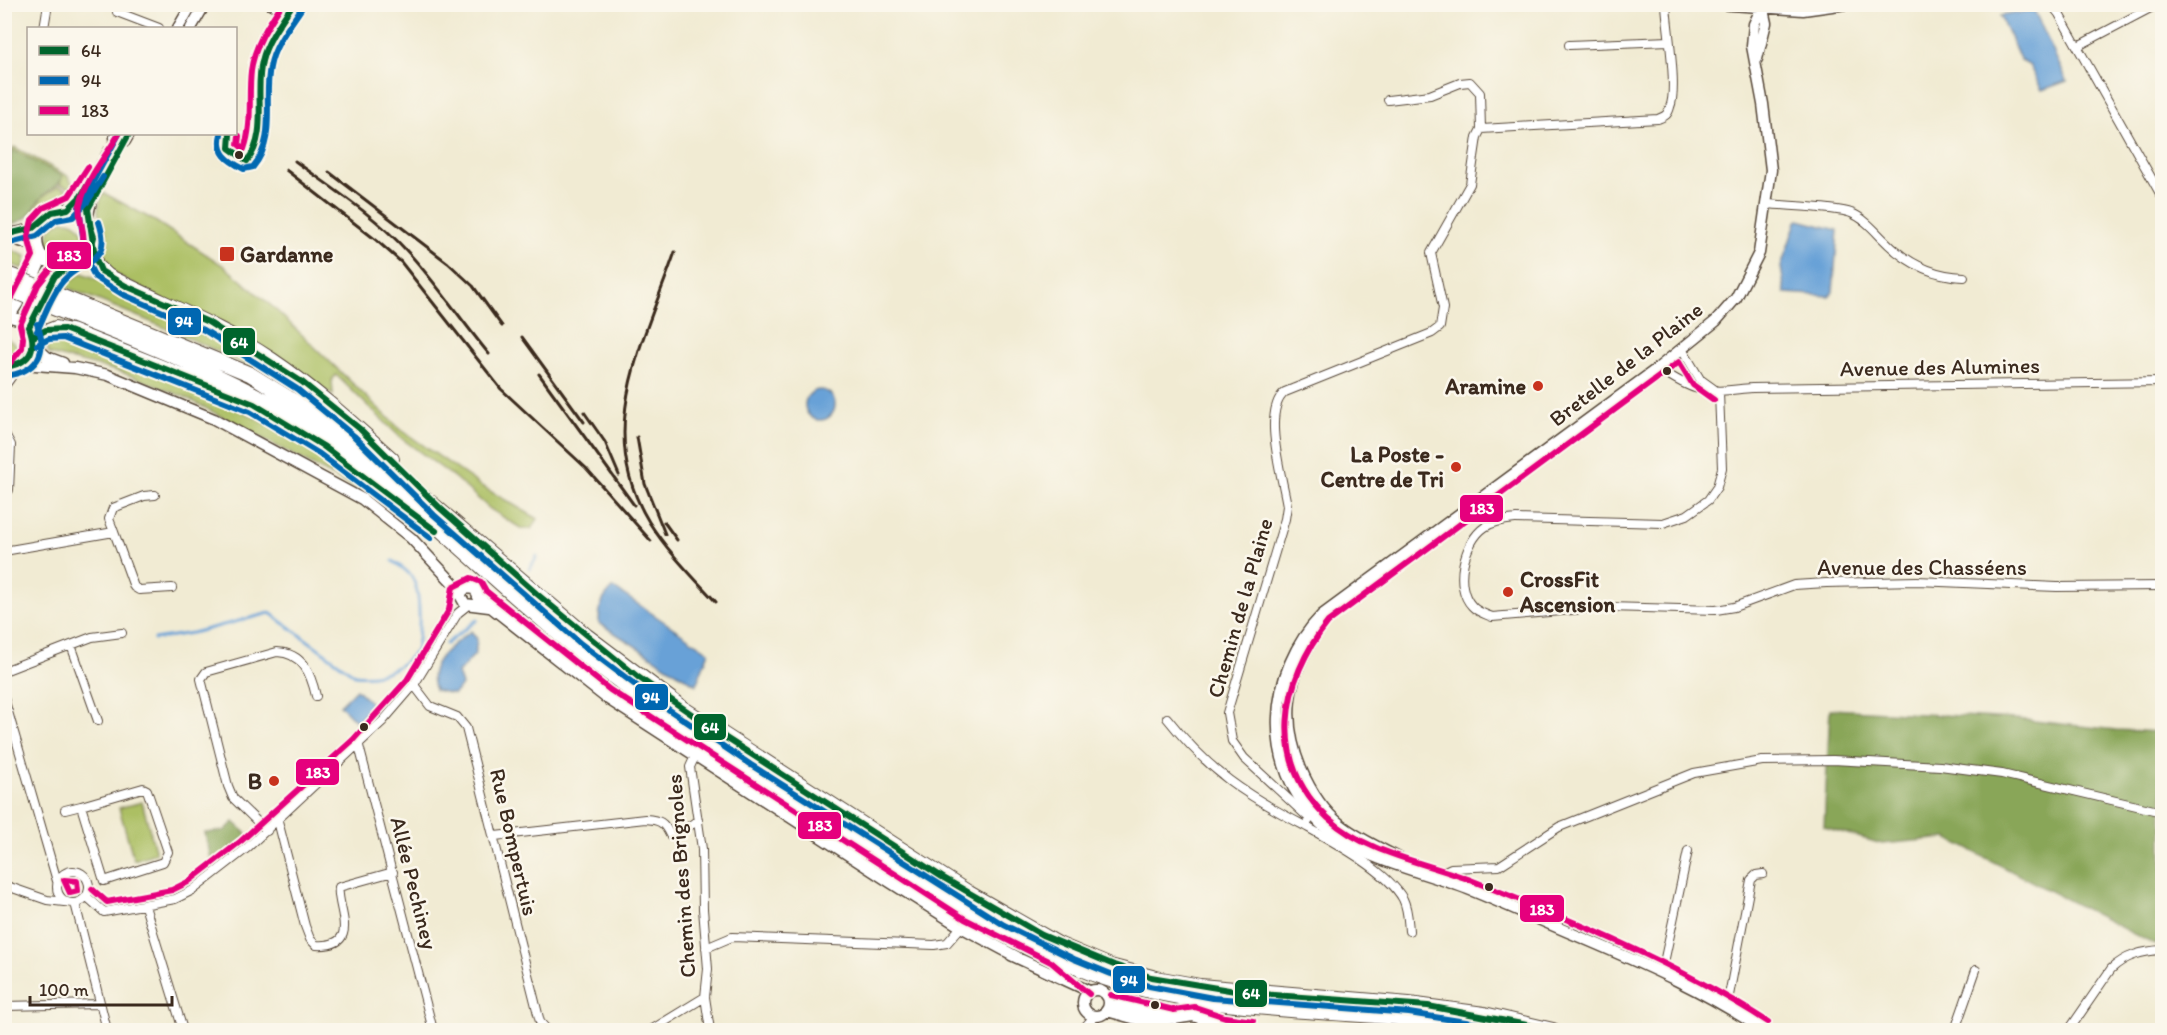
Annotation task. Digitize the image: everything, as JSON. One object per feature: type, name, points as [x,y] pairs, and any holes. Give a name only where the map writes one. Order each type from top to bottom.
[{"type":"highway","points":[[92,248],[96,265],[108,276],[207,322],[272,360],[349,420],[412,477],[440,508]]},
{"type":"highway","points":[[4,273],[11,285],[250,374],[359,444],[440,508],[587,636],[684,709],[960,888],[1059,945],[1110,966],[1200,986],[1410,1004],[1484,1014],[1553,1030]]},
{"type":"highway","points":[[55,301],[250,390],[325,437],[366,467],[610,675],[831,823],[990,924],[1036,949],[1082,969],[1143,990],[1205,1001],[1416,1020],[1484,1030]]},
{"type":"highway","points":[[32,336],[46,330],[64,329],[254,404],[360,472],[453,543]]},
{"type":"main road","points":[[179,27],[192,4]]},
{"type":"main road","points":[[192,27],[205,4]]},
{"type":"main road","points":[[270,4],[286,4]]},
{"type":"main road","points":[[1717,4],[1803,10],[1846,4]]},
{"type":"main road","name":"Bretelle de la Plaine","points":[[1762,7],[1756,16],[1752,46],[1771,170],[1768,204],[1759,254],[1736,298],[1716,321],[1658,368],[1322,615],[1296,647],[1279,693],[1276,712],[1282,758],[1310,820],[1362,850],[1434,876],[1662,972],[1726,1006],[1762,1030]]},
{"type":"main road","points":[[4,235],[33,228],[52,212],[68,209],[86,198],[87,220],[94,239],[92,248],[86,258],[66,267],[51,281]]},
{"type":"main road","points":[[68,209],[79,213],[87,220]]},
{"type":"main road","points":[[35,274],[41,251],[36,236],[40,223]]},
{"type":"main road","points":[[4,235],[41,251],[57,265],[66,267]]},
{"type":"main road","points":[[18,303],[7,317],[20,320],[47,357],[75,368]]},
{"type":"main road","points":[[21,365],[32,353],[36,311]]},
{"type":"main road","points":[[4,367],[21,365],[75,368],[108,375],[193,409],[362,499],[398,526],[466,596],[492,607],[605,697],[960,929],[1046,970],[1086,996]]},
{"type":"main road","name":"Bretelle de la Plaine","points":[[1341,602],[1305,651],[1290,694],[1288,711],[1295,753],[1304,777],[1323,807],[1342,826],[1434,876]]},
{"type":"main road","points":[[1086,996],[1102,991],[1107,997],[1108,1007]]},
{"type":"main road","points":[[1086,996],[1085,1010],[1090,1015],[1099,1016],[1108,1007]]},
{"type":"main road","points":[[1108,1007],[1184,1018],[1190,1016],[1223,1026],[1252,1030]]},
{"type":"main road","points":[[1108,1007],[1178,1030],[1184,1018]]},
{"type":"main road","points":[[1200,1018],[1206,1030],[1223,1026]]},
{"type":"street","points":[[44,27],[48,4]]},
{"type":"street","points":[[1409,4],[1418,4]]},
{"type":"street","points":[[1388,100],[1430,95],[1460,83],[1470,82],[1480,93],[1481,129],[1658,119],[1666,116],[1672,105],[1666,4]]},
{"type":"street","points":[[2051,4],[2078,46],[2163,197]]},
{"type":"street","points":[[2059,14],[2060,4]]},
{"type":"street","points":[[2078,46],[2158,4]]},
{"type":"street","points":[[117,12],[156,27]]},
{"type":"street","points":[[1569,45],[1669,41]]},
{"type":"street","name":"Chemin de la Plaine","points":[[1310,820],[1244,758],[1232,741],[1228,726],[1227,713],[1287,506],[1273,421],[1275,405],[1285,392],[1432,333],[1440,327],[1443,308],[1431,253],[1470,184],[1477,137],[1481,129]]},
{"type":"street","points":[[4,160],[5,155]]},
{"type":"street","points":[[1768,204],[1850,212],[1867,223],[1893,249],[1922,268],[1947,277],[1964,277]]},
{"type":"street","points":[[1682,349],[1700,379],[1719,393]]},
{"type":"street","points":[[4,387],[21,365]]},
{"type":"street","name":"Avenue des Alumines","points":[[1658,368],[1689,388],[1719,393],[1752,388],[2163,382]]},
{"type":"street","name":"Avenue des Chasséens","points":[[1719,393],[1722,468],[1717,487],[1708,500],[1687,515],[1663,523],[1516,519],[1498,521],[1484,527],[1468,547],[1465,562],[1464,593],[1471,605],[1480,613],[1492,617],[1608,607],[1716,610],[1744,604],[1794,585],[1862,581],[2163,586]]},
{"type":"street","points":[[4,432],[11,445],[9,490]]},
{"type":"street","points":[[154,495],[144,496],[113,508],[109,519],[134,587],[139,590],[171,588]]},
{"type":"street","points":[[4,551],[114,532]]},
{"type":"street","points":[[86,896],[104,912],[175,899],[193,890],[267,831],[359,746],[414,685],[459,613],[466,596]]},
{"type":"street","points":[[4,671],[92,637],[122,633]]},
{"type":"street","points":[[71,645],[98,721]]},
{"type":"street","points":[[267,831],[233,798],[201,679],[206,672],[277,652],[285,652],[302,662],[313,682],[316,696]]},
{"type":"street","name":"Rue Bompertuis","points":[[414,685],[430,705],[457,717],[466,728],[540,1022],[547,1030]]},
{"type":"street","points":[[4,698],[52,858],[60,898],[65,902]]},
{"type":"street","points":[[1167,718],[1220,775],[1260,802],[1310,820],[1396,889],[1407,910],[1409,931]]},
{"type":"street","name":"Allée Pechiney","points":[[359,746],[433,1030]]},
{"type":"street","name":"Chemin des Brignoles","points":[[695,756],[690,767],[698,820],[708,969],[705,998],[710,1030]]},
{"type":"street","points":[[1434,876],[1451,868],[1499,866],[1559,827],[1694,773],[1762,761],[1833,760],[1941,766],[2002,774],[2163,812]]},
{"type":"street","points":[[65,810],[143,788],[147,790],[168,852],[167,858],[163,862],[104,881],[81,806]]},
{"type":"street","points":[[1310,820],[1323,807]]},
{"type":"street","points":[[495,836],[645,819],[658,820],[665,824],[670,836],[681,832],[698,820]]},
{"type":"street","points":[[278,821],[305,926],[310,939],[316,945],[332,943],[340,936],[346,924],[339,887],[393,872]]},
{"type":"street","points":[[1662,972],[1688,850]]},
{"type":"street","points":[[4,885],[47,900],[75,903],[86,896],[89,886],[86,877],[77,871],[66,871],[52,858]]},
{"type":"street","points":[[41,897],[56,884],[66,871]]},
{"type":"street","points":[[1726,1006],[1751,880],[1756,875],[1763,874]]},
{"type":"street","points":[[75,903],[107,1030]]},
{"type":"street","points":[[146,906],[183,1030]]},
{"type":"street","points":[[706,948],[732,937],[933,945],[946,943],[960,929]]},
{"type":"street","points":[[2069,1030],[2111,969],[2120,961],[2141,952],[2163,950]]},
{"type":"street","points":[[1955,1030],[1976,970]]},
{"type":"street","points":[[651,1030],[705,998]]},
{"type":"street","points":[[4,1006],[100,1004]]},
{"type":"street","points":[[1082,1030],[1092,1019]]},
{"type":"green space","points":[[14,147],[68,176],[76,190],[60,184],[62,176],[12,150]]},
{"type":"green space","points":[[12,150],[63,176],[29,215],[13,224],[4,218],[6,184]]},
{"type":"green space","points":[[59,186],[73,192],[65,200],[47,203],[29,217],[43,196]]},
{"type":"green space","points":[[104,193],[155,221],[224,266],[274,308],[400,429],[483,487],[538,519],[531,529],[522,529],[490,509],[455,478],[401,438],[336,375],[332,380],[333,395],[101,266],[106,262],[104,253],[106,232],[98,214],[98,208]]},
{"type":"green space","points":[[66,221],[79,226],[84,239],[79,252],[66,257],[53,252],[48,239],[53,226]]},
{"type":"green space","points":[[4,247],[26,256],[23,269],[5,262]]},
{"type":"green space","points":[[82,273],[146,299],[205,329],[262,363],[318,402],[193,340],[63,286]]},
{"type":"green space","points":[[50,333],[66,335],[216,398],[288,435],[356,479],[402,515],[415,530],[377,497],[372,497],[185,397],[121,372],[49,354],[46,344],[51,337]]},
{"type":"green space","points":[[5,336],[24,352],[12,360],[5,357]]},
{"type":"green space","points":[[1830,709],[2016,719],[2116,730],[2162,732],[2162,943],[2155,945],[1947,838],[1882,844],[1824,827]]},
{"type":"green space","points":[[142,802],[156,853],[134,860],[119,808]]},
{"type":"green space","points":[[234,822],[248,835],[212,863],[205,833],[224,831]]},
{"type":"water","points":[[2034,10],[2067,81],[2042,90],[2029,65],[2021,61],[2000,16]]},
{"type":"water","points":[[1799,220],[1838,230],[1833,292],[1829,296],[1785,293],[1781,267],[1796,222]]},
{"type":"water","points":[[820,390],[831,394],[835,405],[831,416],[820,420],[809,416],[805,405],[809,394]]},
{"type":"water","points":[[614,588],[709,652],[696,685],[599,623],[602,604],[606,595]]},
{"type":"water","points":[[471,631],[477,639],[475,654],[458,673],[462,685],[454,694],[435,690],[432,680],[436,663],[448,649]]},
{"type":"water","points":[[356,689],[373,705],[357,722],[340,705]]},
{"type":"waterway","points":[[530,569],[537,556]]},
{"type":"waterway","points":[[154,639],[192,633],[270,613],[355,675],[381,674],[396,668],[410,658],[416,651],[418,634],[418,602],[415,583],[411,576],[393,561]]},
{"type":"waterway","points":[[446,644],[477,620]]},
{"type":"tunnel","points":[[81,196],[115,137]]},
{"type":"tunnel","points":[[91,201],[125,141]]},
{"type":"railway","points":[[295,161],[353,203],[394,237],[428,275],[489,354]]},
{"type":"railway","points":[[286,170],[401,262],[501,389],[586,468],[651,541]]},
{"type":"railway","points":[[329,172],[448,263],[473,286],[502,326]]},
{"type":"railway","points":[[675,252],[638,353],[629,386],[624,420],[625,454],[633,488],[649,522],[672,553],[716,602]]},
{"type":"railway","points":[[522,337],[584,422]]},
{"type":"railway","points":[[539,374],[634,505]]},
{"type":"railway","points":[[584,412],[605,442],[619,475]]},
{"type":"railway","points":[[637,437],[645,484],[665,534]]},
{"type":"railway","points":[[664,522],[677,540]]},
{"type":"transit line","name":"183","points":[[239,136],[238,144],[244,149],[247,140],[250,81],[255,53],[262,36],[282,4]]},
{"type":"transit line","name":"64","points":[[230,135],[229,148],[247,161],[258,138],[260,73],[264,53],[279,24],[293,4]]},
{"type":"transit line","name":"94","points":[[221,135],[220,146],[225,156],[244,169],[253,167],[265,144],[268,119],[268,80],[272,59],[282,36],[301,9]]},
{"type":"transit line","name":"94","points":[[118,135],[79,207],[86,259],[95,277],[122,294],[204,330],[297,389],[354,436],[434,515],[581,644],[662,705],[751,765],[1004,925],[1111,974],[1149,986],[1213,998],[1409,1013],[1516,1030]]},
{"type":"transit line","name":"183","points":[[4,371],[22,348],[23,338],[20,325],[38,285],[54,265],[82,247],[83,236],[79,210],[83,195],[118,135]]},
{"type":"transit line","name":"64","points":[[128,135],[88,209],[95,257],[101,271],[126,286],[208,322],[302,382],[360,429],[440,508],[537,594],[638,677],[726,738],[942,877],[1042,935],[1114,965],[1151,977],[1247,993],[1428,1006],[1553,1030]]},
{"type":"transit line","name":"183","points":[[12,297],[33,256],[28,237],[32,220],[43,208],[69,196],[88,167]]},
{"type":"transit line","name":"64","points":[[4,235],[33,228],[52,212],[68,209],[81,196],[95,172]]},
{"type":"transit line","name":"94","points":[[6,244],[37,236],[56,220],[73,217],[88,201],[103,177]]},
{"type":"transit line","name":"94","points":[[37,331],[63,281],[99,254],[102,246],[99,222]]},
{"type":"transit line","name":"64","points":[[29,327],[55,276],[90,252],[94,237],[90,225]]},
{"type":"transit line","name":"94","points":[[5,376],[25,370],[37,360],[41,344],[37,324]]},
{"type":"transit line","name":"64","points":[[4,367],[20,363],[29,355],[32,349],[32,335],[29,327]]},
{"type":"transit line","name":"64","points":[[33,337],[46,330],[64,329],[254,404],[323,446],[436,531]]},
{"type":"transit line","name":"94","points":[[37,345],[49,339],[63,338],[250,412],[318,453],[431,538]]},
{"type":"transit line","name":"183","points":[[1714,400],[1693,385],[1679,362],[1328,622],[1312,645],[1291,695],[1288,721],[1289,747],[1296,772],[1309,796],[1328,818],[1360,840],[1397,856],[1473,881],[1624,944],[1698,981],[1768,1022]]},
{"type":"transit line","name":"183","points":[[92,889],[107,902],[172,890],[188,882],[241,841],[353,740],[407,680],[449,610],[453,587],[471,578],[481,582],[486,591],[610,690],[965,919],[1051,962],[1089,994]]},
{"type":"transit line","name":"183","points":[[64,880],[77,881],[78,891],[70,893],[64,880]]},
{"type":"transit line","name":"183","points":[[1111,995],[1174,1010],[1195,1007],[1225,1017],[1253,1021]]},
{"type":"place","name":"Gardanne","points":[[227,254]]},
{"type":"place","name":"Aramine","points":[[1538,386]]},
{"type":"place","name":"La Poste - Centre de Tri","points":[[1456,467]]},
{"type":"place","name":"CrossFit Ascension","points":[[1508,592]]},
{"type":"place","name":"B","points":[[274,781]]}]
